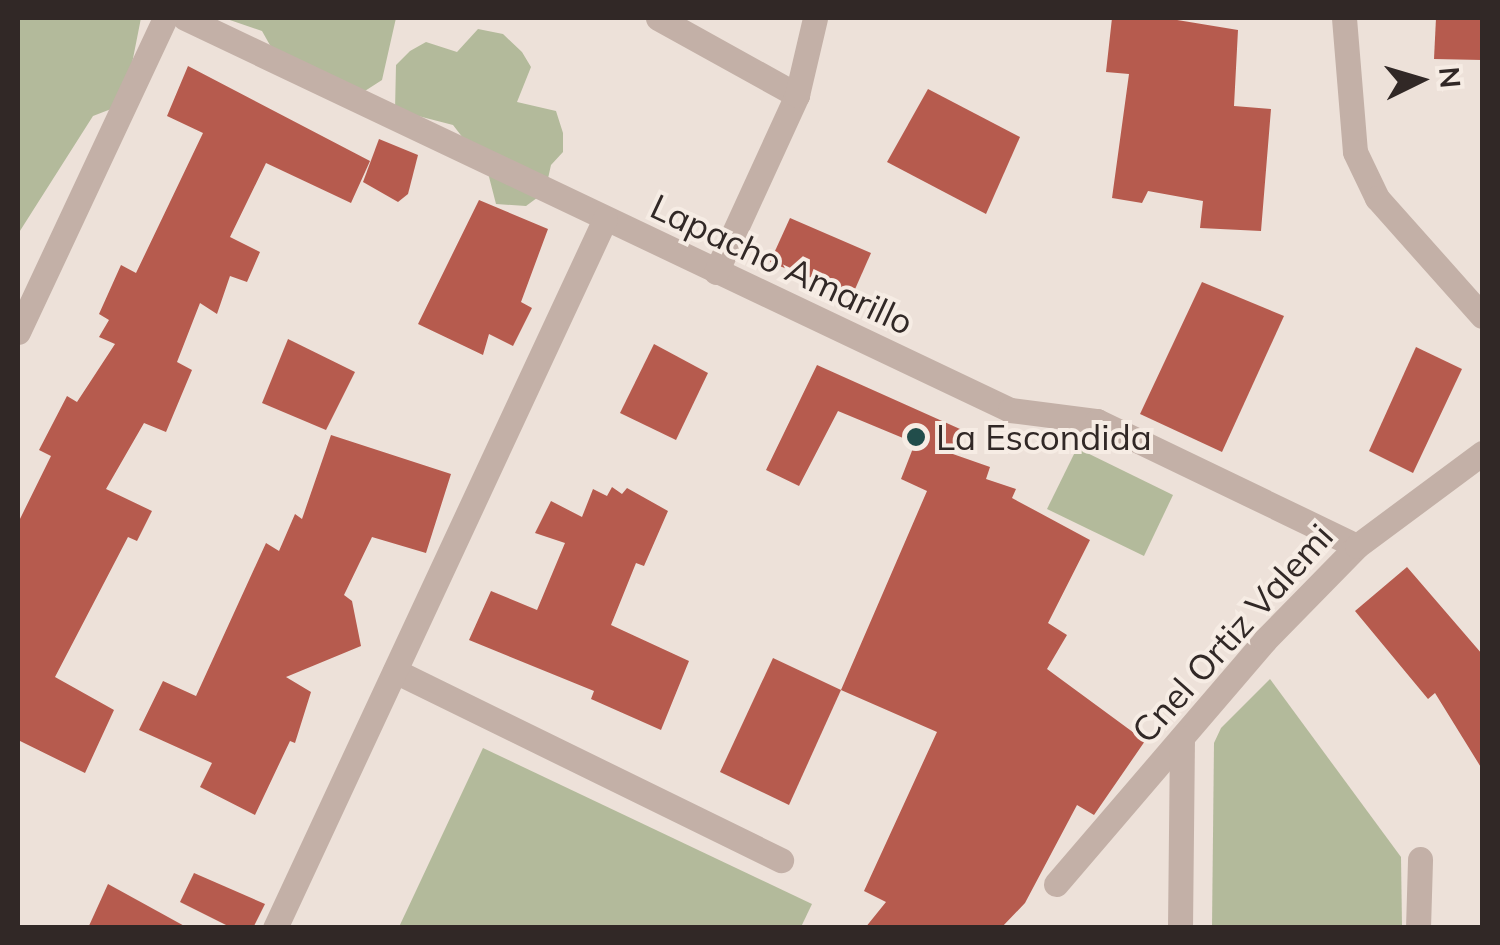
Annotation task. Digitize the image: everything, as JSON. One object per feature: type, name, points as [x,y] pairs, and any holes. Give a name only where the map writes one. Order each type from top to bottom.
[{"type":"street","points":[[18,332],[165,18]]},
{"type":"street","name":"Lapacho Amarillo","points":[[185,18],[1010,410],[1097,421],[1357,546]]},
{"type":"street","points":[[658,18],[796,95]]},
{"type":"street","points":[[716,272],[796,95],[816,18]]},
{"type":"street","points":[[1344,18],[1355,152],[1378,198],[1482,316]]},
{"type":"street","points":[[276,928],[605,219]]},
{"type":"street","name":"Cnel Ortiz Valemi","points":[[1056,884],[1182,738],[1357,546],[1482,453]]},
{"type":"street","points":[[395,671],[781,860]]},
{"type":"street","points":[[1180,928],[1182,738]]},
{"type":"street","points":[[1418,928],[1420,859]]},
{"type":"green space","points":[[18,18],[141,18],[124,104],[93,116],[18,234]]},
{"type":"green space","points":[[224,18],[396,18],[382,80],[354,98],[280,63],[262,31]]},
{"type":"green space","points":[[478,29],[503,34],[522,52],[531,67],[517,102],[556,111],[563,133],[563,152],[551,165],[545,192],[526,206],[496,204],[487,169],[453,125],[395,110],[396,65],[410,51],[426,42],[457,52]]},
{"type":"green space","points":[[1077,448],[1173,495],[1144,556],[1047,509]]},
{"type":"green space","points":[[1270,679],[1401,857],[1402,927],[1212,927],[1214,743],[1221,728]]},
{"type":"green space","points":[[483,748],[812,904],[801,927],[399,927]]},
{"type":"building","points":[[1112,18],[1165,18],[1238,30],[1234,106],[1271,109],[1261,231],[1200,228],[1203,201],[1148,191],[1142,203],[1112,198],[1129,74],[1106,72]]},
{"type":"building","points":[[1436,18],[1482,18],[1482,60],[1434,59]]},
{"type":"building","points":[[188,66],[370,161],[351,203],[266,163],[230,237],[260,252],[247,282],[230,276],[217,314],[200,303],[177,362],[192,370],[166,432],[144,423],[106,489],[152,511],[137,541],[128,537],[55,677],[114,710],[85,773],[18,740],[18,523],[51,456],[39,450],[67,396],[77,402],[115,344],[99,337],[109,320],[99,314],[121,265],[136,273],[203,133],[167,116]]},
{"type":"building","points":[[928,89],[1020,137],[986,214],[887,162]]},
{"type":"building","points":[[379,139],[418,155],[408,194],[398,202],[363,182]]},
{"type":"building","points":[[479,200],[548,229],[521,302],[532,308],[513,346],[489,334],[483,355],[418,324]]},
{"type":"building","points":[[790,218],[871,253],[852,296],[770,262]]},
{"type":"building","points":[[1202,282],[1284,316],[1222,452],[1140,414]]},
{"type":"building","points":[[288,339],[355,372],[326,430],[262,403]]},
{"type":"building","points":[[654,344],[708,373],[676,440],[620,413]]},
{"type":"building","points":[[1416,347],[1462,369],[1413,473],[1369,451]]},
{"type":"building","points":[[817,365],[960,429],[950,453],[990,467],[986,479],[1016,489],[1012,498],[1090,540],[1048,623],[1067,635],[1047,669],[1145,741],[1094,815],[1077,805],[1025,903],[1001,928],[865,928],[886,902],[864,891],[937,732],[841,690],[927,491],[901,479],[915,443],[838,411],[799,486],[766,470]]},
{"type":"building","points":[[331,435],[451,474],[426,553],[372,537],[344,595],[352,601],[361,646],[286,677],[311,692],[295,743],[290,741],[255,815],[200,787],[212,763],[139,730],[163,681],[196,696],[266,543],[279,551],[295,514],[302,519]]},
{"type":"building","points":[[612,487],[622,494],[627,488],[668,511],[644,566],[636,563],[611,625],[689,661],[661,730],[591,699],[594,691],[469,640],[491,591],[537,610],[565,543],[535,533],[551,501],[582,517],[593,489],[607,496]]},
{"type":"building","points":[[1407,567],[1482,654],[1482,769],[1435,693],[1428,699],[1355,611]]},
{"type":"building","points":[[773,658],[841,690],[789,805],[720,772]]},
{"type":"building","points":[[194,873],[265,904],[253,928],[232,928],[180,902]]},
{"type":"building","points":[[108,884],[188,928],[88,928]]},
{"type":"place","name":"La Escondida","points":[[916,437]]}]
